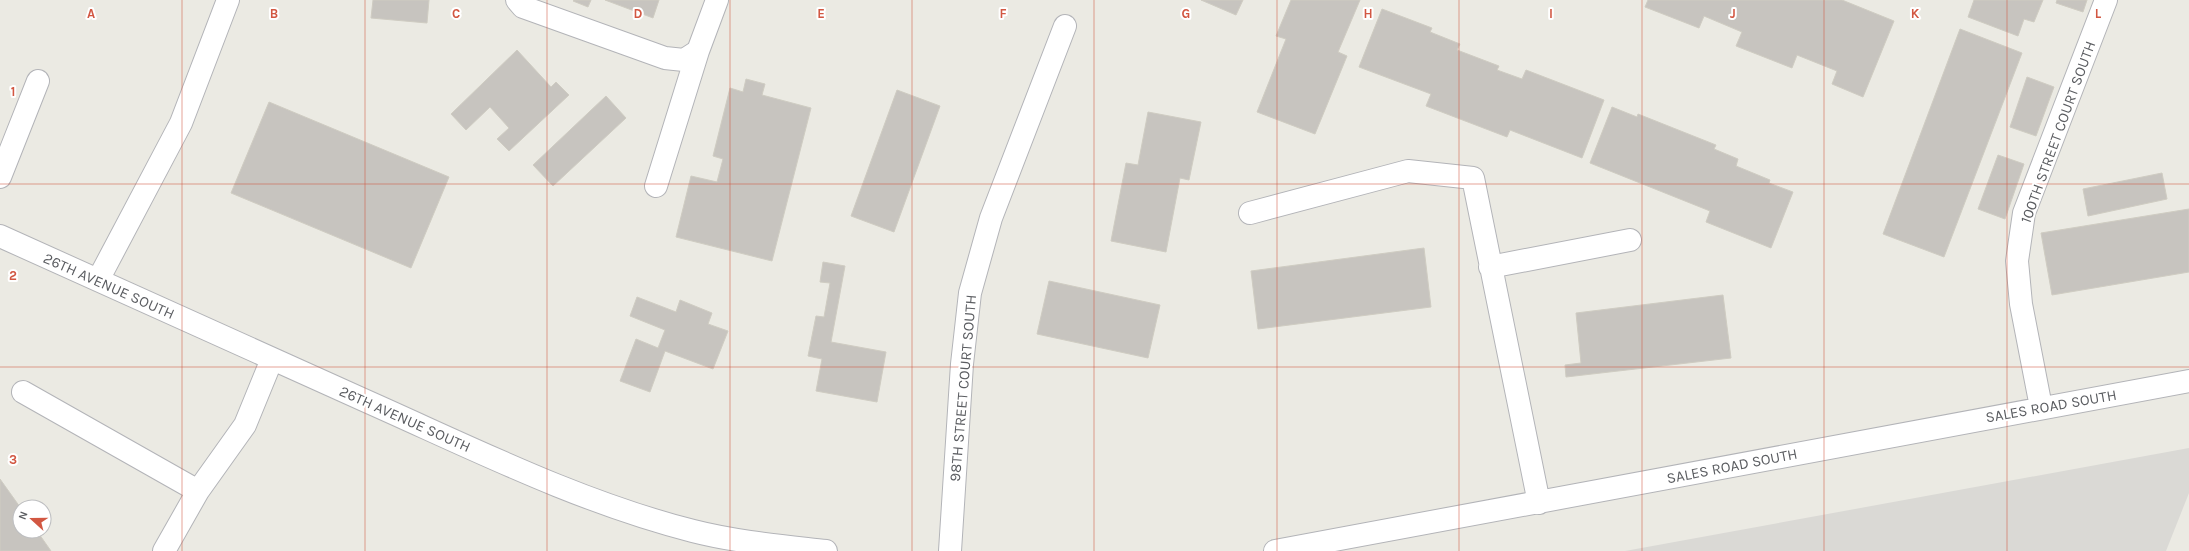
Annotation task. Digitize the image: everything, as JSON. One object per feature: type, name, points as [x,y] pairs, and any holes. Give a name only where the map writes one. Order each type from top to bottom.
[{"type":"street","points":[[98,280],[181,123],[228,0]]},
{"type":"street","points":[[517,0],[522,7],[664,58],[684,60],[698,51]]},
{"type":"street","points":[[656,186],[698,51],[717,0]]},
{"type":"street","name":"100TH STREET COURT SOUTH","points":[[2040,407],[2021,304],[2017,261],[2024,213],[2106,0]]},
{"type":"street","name":"98TH STREET COURT SOUTH","points":[[950,551],[962,364],[970,293],[991,218],[1065,26]]},
{"type":"street","points":[[0,177],[38,81]]},
{"type":"street","points":[[1250,212],[1408,171],[1473,178],[1539,503]]},
{"type":"street","name":"26TH AVENUE SOUTH","points":[[0,236],[513,468],[636,514],[695,531],[753,542],[826,551]]},
{"type":"street","points":[[1490,267],[1630,240]]},
{"type":"street","points":[[164,551],[198,491],[245,425],[272,358]]},
{"type":"street","name":"SALES ROAD SOUTH","points":[[1275,551],[1539,503],[2040,407],[2189,381]]},
{"type":"street","points":[[23,392],[198,491]]},
{"type":"shaded area","points":[[2189,448],[2189,493],[2166,551],[1625,551]]},
{"type":"building","points":[[373,0],[429,0],[427,23],[371,18]]},
{"type":"building","points":[[591,0],[588,7],[573,1]]},
{"type":"building","points":[[605,0],[659,0],[653,18]]},
{"type":"building","points":[[1201,0],[1243,0],[1236,15]]},
{"type":"building","points":[[1291,0],[1360,0],[1338,52],[1347,56],[1315,134],[1257,112],[1286,39],[1276,36]]},
{"type":"building","points":[[1648,0],[1842,0],[1894,21],[1863,97],[1832,84],[1837,71],[1797,55],[1792,68],[1736,46],[1742,32],[1704,16],[1699,28],[1645,7]]},
{"type":"building","points":[[1974,0],[2043,0],[2034,22],[2024,19],[2018,36],[1968,17]]},
{"type":"building","points":[[2057,0],[2087,0],[2083,12],[2056,3]]},
{"type":"building","points":[[1382,9],[1432,28],[1430,32],[1460,44],[1457,50],[1499,66],[1497,70],[1522,79],[1526,70],[1604,100],[1582,158],[1510,130],[1507,137],[1426,106],[1431,94],[1359,67]]},
{"type":"building","points":[[1960,29],[2022,53],[1944,257],[1883,234]]},
{"type":"building","points":[[517,50],[551,87],[556,82],[569,95],[509,151],[497,139],[509,128],[490,107],[466,130],[451,114]]},
{"type":"building","points":[[2027,77],[2054,87],[2036,136],[2010,127]]},
{"type":"building","points":[[746,79],[765,84],[762,95],[811,108],[772,261],[676,237],[691,176],[717,182],[723,159],[713,156],[730,88],[743,92]]},
{"type":"building","points":[[897,90],[940,106],[894,232],[851,216]]},
{"type":"building","points":[[606,96],[626,118],[553,186],[533,165]]},
{"type":"building","points":[[269,102],[449,177],[411,268],[231,193]]},
{"type":"building","points":[[1612,107],[1637,117],[1638,114],[1716,145],[1714,149],[1738,159],[1736,166],[1770,180],[1769,183],[1793,192],[1771,248],[1706,222],[1710,211],[1590,163]]},
{"type":"building","points":[[1148,112],[1201,122],[1189,180],[1180,178],[1166,252],[1111,241],[1126,163],[1138,165]]},
{"type":"building","points":[[1998,155],[2024,164],[2005,219],[1978,209]]},
{"type":"building","points":[[2162,173],[2167,199],[2088,216],[2083,189]]},
{"type":"building","points":[[2189,209],[2189,272],[2052,295],[2041,233]]},
{"type":"building","points":[[1424,248],[1431,307],[1258,329],[1251,271]]},
{"type":"building","points":[[823,262],[845,266],[831,342],[886,352],[877,402],[816,391],[822,359],[808,356],[816,316],[824,317],[830,283],[820,282]]},
{"type":"building","points":[[1049,281],[1160,305],[1148,358],[1037,334]]},
{"type":"building","points":[[1723,295],[1731,358],[1566,377],[1565,365],[1581,363],[1576,313]]},
{"type":"building","points":[[637,297],[676,312],[680,300],[712,313],[708,324],[728,331],[713,369],[665,351],[650,392],[620,381],[636,339],[658,348],[665,330],[630,316]]},
{"type":"building","points":[[0,479],[14,499],[12,499],[12,539],[43,539],[51,551],[0,551]]}]
